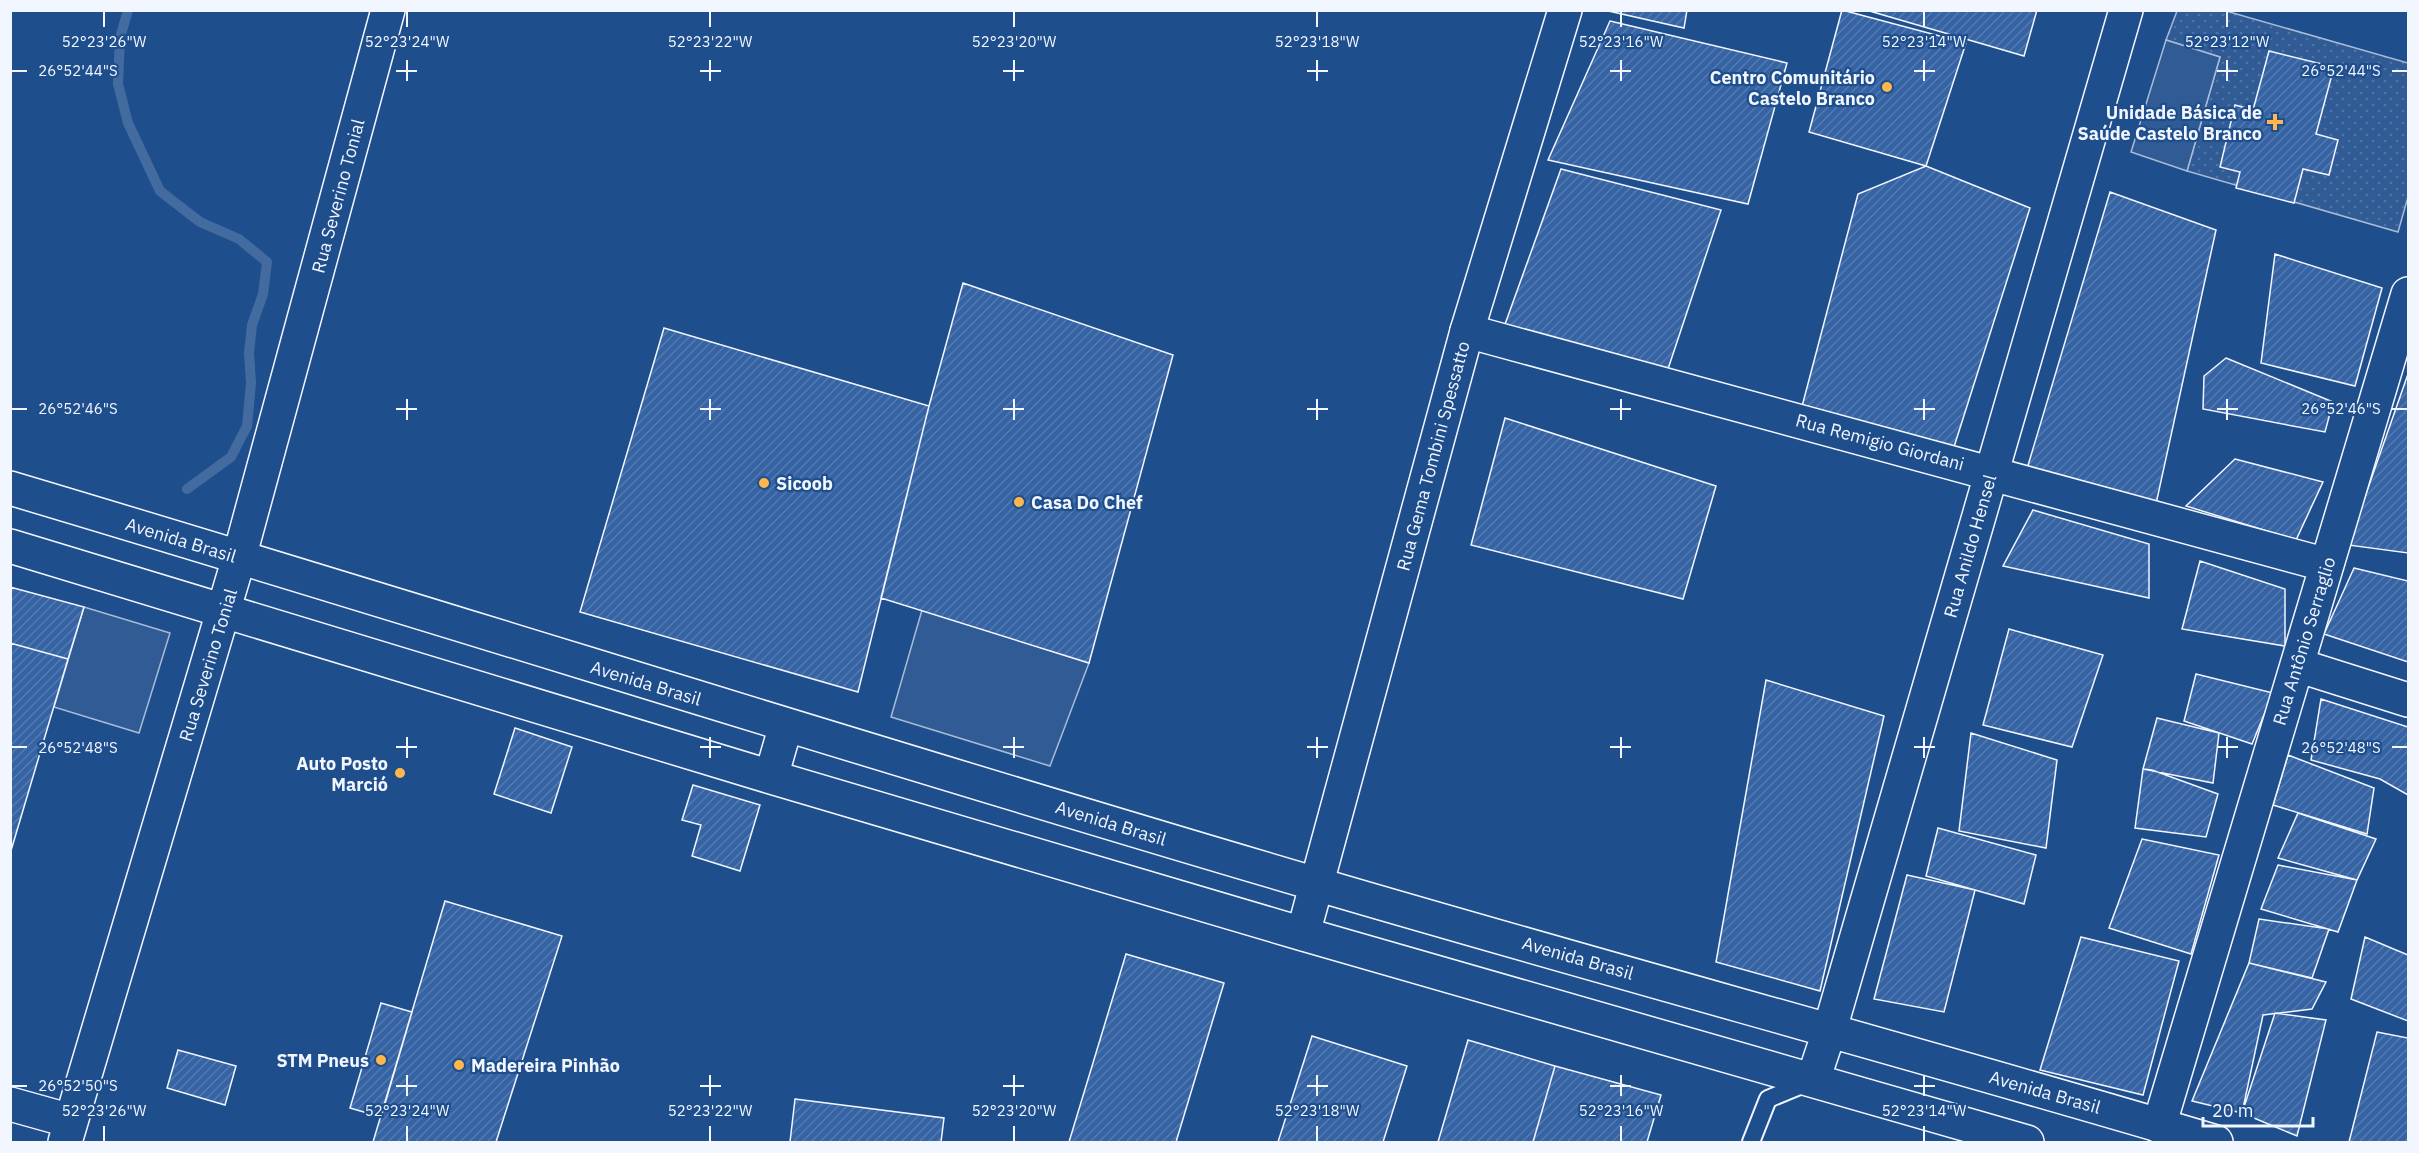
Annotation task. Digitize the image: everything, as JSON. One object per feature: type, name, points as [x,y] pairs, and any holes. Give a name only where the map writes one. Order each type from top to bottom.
[{"type":"street","name":"Rua Severino Tonial","points":[[68,1132],[224,611],[388,10]]},
{"type":"street","name":"Rua Gema Tombini Spessatto","points":[[1311,908],[1467,331],[1565,10]]},
{"type":"street","name":"Rua Anildo Hensel","points":[[1813,1080],[1830,1029],[2126,10]]},
{"type":"street","name":"Rua Antônio Serraglio","points":[[2159,1126],[2409,294]]},
{"type":"street","name":"Rua Remigio Giordani","points":[[1467,331],[2327,565]]},
{"type":"street","name":"Avenida Brasil","points":[[10,488],[786,725],[1813,1080],[2027,1143]]},
{"type":"street","name":"Avenida Brasil","points":[[10,546],[771,777],[1311,908],[1830,1029],[2216,1143]]},
{"type":"street","points":[[2297,664],[2409,700]]},
{"type":"street","points":[[771,777],[786,725]]},
{"type":"street","points":[[10,1104],[68,1132]]},
{"type":"lane","points":[[1750,1143],[1768,1099],[1813,1080]]},
{"type":"shaded area","points":[[2177,11],[2226,11],[2408,63],[2408,197],[2398,232],[2187,171],[2220,57],[2166,40]]},
{"type":"shaded area","points":[[2166,40],[2220,57],[2187,171],[2131,152]]},
{"type":"shaded area","points":[[84,607],[170,633],[139,733],[54,707]]},
{"type":"shaded area","points":[[922,610],[1089,663],[1050,766],[891,717]]},
{"type":"building","points":[[1604,10],[1687,10],[1684,28]]},
{"type":"building","name":"Centro Comunitário Castelo Branco","points":[[1842,10],[1966,43],[1926,166],[1809,132]]},
{"type":"building","points":[[1866,10],[2037,10],[2024,56]]},
{"type":"building","points":[[1610,21],[1787,63],[1748,204],[1548,160]]},
{"type":"building","name":"Unidade Básica de Saúde Castelo Branco","points":[[2269,51],[2334,67],[2316,134],[2338,140],[2329,175],[2303,169],[2294,203],[2236,188],[2240,172],[2220,167],[2235,105],[2253,110]]},
{"type":"building","points":[[1926,166],[2030,208],[1953,450],[1800,414],[1858,194]]},
{"type":"building","points":[[1561,169],[1721,210],[1668,369],[1504,327]]},
{"type":"building","points":[[2110,192],[2216,230],[2154,513],[2026,472]]},
{"type":"building","points":[[2275,254],[2382,288],[2355,386],[2261,363]]},
{"type":"building","name":"Casa Do Chef","points":[[963,283],[1173,355],[1089,663],[881,598],[929,406]]},
{"type":"building","name":"Sicoob","points":[[664,328],[929,406],[858,692],[580,612]]},
{"type":"building","points":[[2226,358],[2333,402],[2325,432],[2203,409],[2204,376]]},
{"type":"building","points":[[2408,374],[2408,553],[2348,545]]},
{"type":"building","points":[[1505,418],[1716,486],[1683,599],[1471,545]]},
{"type":"building","points":[[2235,459],[2323,482],[2296,540],[2186,506]]},
{"type":"building","points":[[2033,510],[2149,544],[2149,598],[2003,566]]},
{"type":"building","points":[[2200,561],[2285,589],[2285,646],[2182,629]]},
{"type":"building","points":[[2354,568],[2408,581],[2408,662],[2324,634]]},
{"type":"building","points":[[10,587],[84,607],[68,659],[10,643]]},
{"type":"building","points":[[2009,629],[2103,655],[2072,747],[1983,725]]},
{"type":"building","points":[[10,643],[68,659],[10,854]]},
{"type":"building","points":[[2196,674],[2273,693],[2252,744],[2184,721]]},
{"type":"building","points":[[1766,680],[1884,716],[1820,991],[1716,962]]},
{"type":"building","points":[[2321,699],[2408,727],[2408,795],[2380,779],[2311,760]]},
{"type":"building","points":[[2157,718],[2219,733],[2213,783],[2143,769]]},
{"type":"building","points":[[515,728],[572,747],[551,813],[494,794]]},
{"type":"building","points":[[1971,733],[2057,760],[2046,848],[1959,831]]},
{"type":"building","points":[[2288,755],[2374,788],[2367,834],[2273,805]]},
{"type":"building","points":[[2143,769],[2152,770],[2218,794],[2206,837],[2135,828]]},
{"type":"building","points":[[693,785],[760,805],[740,871],[692,856],[701,825],[682,820]]},
{"type":"building","points":[[2298,813],[2376,839],[2357,880],[2278,858]]},
{"type":"building","points":[[1938,828],[2036,855],[2024,904],[1926,876]]},
{"type":"building","points":[[2142,839],[2219,855],[2191,954],[2109,928]]},
{"type":"building","points":[[2278,865],[2357,880],[2338,932],[2261,909]]},
{"type":"building","points":[[1907,875],[1975,890],[1944,1012],[1874,999]]},
{"type":"building","name":"Madereira Pinhão","points":[[445,901],[562,936],[496,1142],[373,1142]]},
{"type":"building","points":[[2259,919],[2329,929],[2312,978],[2249,963]]},
{"type":"building","points":[[2081,937],[2179,961],[2143,1095],[2040,1070]]},
{"type":"building","points":[[2365,937],[2408,955],[2408,1021],[2351,999]]},
{"type":"building","points":[[1126,954],[1224,983],[1176,1142],[1069,1142]]},
{"type":"building","points":[[2249,963],[2326,982],[2312,1009],[2263,1015],[2242,1113],[2192,1101]]},
{"type":"building","name":"STM Pneus","points":[[381,1003],[412,1012],[381,1117],[350,1108]]},
{"type":"building","points":[[2275,1013],[2326,1020],[2297,1136],[2242,1113]]},
{"type":"building","points":[[2377,1032],[2408,1038],[2408,1142],[2349,1142]]},
{"type":"building","points":[[1312,1036],[1407,1066],[1383,1142],[1278,1142]]},
{"type":"building","points":[[1468,1040],[1555,1066],[1533,1142],[1438,1142]]},
{"type":"building","points":[[178,1050],[236,1066],[225,1105],[167,1088]]},
{"type":"building","points":[[1555,1066],[1661,1095],[1647,1142],[1533,1142]]},
{"type":"building","points":[[795,1099],[944,1118],[941,1142],[790,1142]]},
{"type":"waterway","points":[[128,10],[120,38],[118,84],[128,123],[160,191],[200,222],[239,239],[267,262],[263,294],[252,325],[249,353],[251,383],[247,426],[231,457],[187,489]]},
{"type":"place","name":"Centro Comunitário Castelo Branco","points":[[1887,87]]},
{"type":"place","name":"Unidade Básica de Saúde Castelo Branco","points":[[2275,122]]},
{"type":"place","name":"Sicoob","points":[[764,483]]},
{"type":"place","name":"Casa Do Chef","points":[[1019,502]]},
{"type":"place","name":"Auto Posto Marció","points":[[400,773]]},
{"type":"place","name":"STM Pneus","points":[[381,1060]]},
{"type":"place","name":"Madereira Pinhão","points":[[459,1065]]}]
